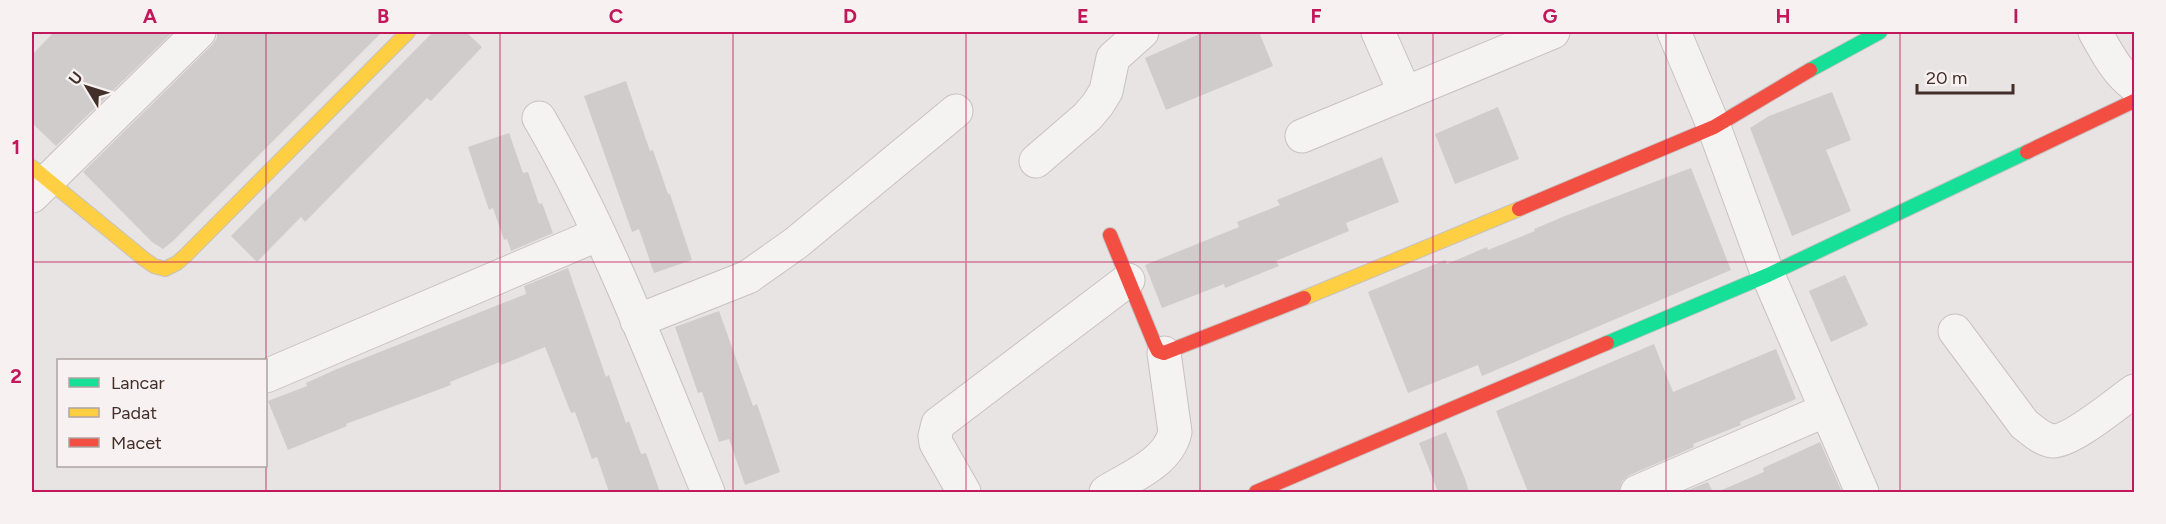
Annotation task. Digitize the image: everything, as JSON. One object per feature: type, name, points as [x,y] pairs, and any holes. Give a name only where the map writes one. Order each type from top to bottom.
[{"type":"street","points":[[199,32],[36,182],[154,266],[165,269],[186,255],[408,32]]},
{"type":"street","points":[[1036,161],[1088,117],[1106,91],[1106,45],[1142,32]]},
{"type":"street","points":[[1378,32],[1405,93]]},
{"type":"street","points":[[1302,136],[1553,32]]},
{"type":"street","points":[[1674,32],[1714,127],[1768,275],[1862,492]]},
{"type":"street","points":[[1110,235],[1155,345],[1158,351],[1164,353],[1349,280],[1714,127],[1835,55],[1880,32]]},
{"type":"street","points":[[2095,32],[2110,58],[2126,79],[2134,85]]},
{"type":"street","points":[[1256,492],[1768,275],[2134,101]]},
{"type":"street","points":[[637,321],[756,272],[796,243],[956,111]]},
{"type":"street","points":[[539,118],[560,154],[599,234],[708,492]]},
{"type":"street","points":[[267,376],[599,234]]},
{"type":"street","points":[[963,492],[936,443],[938,424],[1128,280]]},
{"type":"street","points":[[1955,331],[2024,424],[2039,436],[2052,441],[2068,437],[2134,391]]},
{"type":"street","points":[[1106,492],[1156,461],[1173,442],[1175,432],[1164,353]]},
{"type":"street","points":[[1637,492],[1826,410]]},
{"type":"building","points":[[54,32],[173,32],[56,146],[32,123],[32,55]]},
{"type":"building","points":[[217,32],[382,32],[163,249],[152,242],[83,172],[212,45],[217,38]]},
{"type":"building","points":[[433,32],[466,32],[482,47],[431,101],[427,98],[305,222],[301,217],[257,262],[231,236]]},
{"type":"building","points":[[1204,32],[1259,32],[1273,66],[1166,110],[1145,58]]},
{"type":"building","points":[[626,81],[650,151],[653,150],[668,194],[670,194],[692,260],[654,273],[639,229],[632,232],[584,96]]},
{"type":"building","points":[[1832,92],[1851,140],[1826,150],[1851,211],[1792,236],[1750,128],[1769,116]]},
{"type":"building","points":[[1498,107],[1519,159],[1455,184],[1435,134]]},
{"type":"building","points":[[509,133],[523,173],[528,172],[539,204],[542,203],[553,233],[511,251],[507,239],[504,240],[493,208],[489,210],[468,147]]},
{"type":"building","points":[[1382,157],[1399,202],[1346,223],[1349,231],[1276,261],[1279,266],[1225,288],[1224,284],[1162,308],[1145,265],[1239,227],[1237,222],[1280,205],[1277,200]]},
{"type":"building","points":[[1691,168],[1731,270],[1482,376],[1478,365],[1408,393],[1368,292],[1445,260],[1447,264],[1487,247],[1488,250],[1565,216]]},
{"type":"building","points":[[568,268],[606,377],[609,375],[626,423],[629,421],[641,454],[646,453],[660,492],[609,492],[597,457],[592,459],[575,412],[571,413],[545,347],[450,382],[451,385],[346,424],[347,426],[288,450],[268,401],[307,386],[306,383],[337,369],[526,294],[524,286]]},
{"type":"building","points":[[1845,275],[1868,325],[1831,342],[1809,291]]},
{"type":"building","points":[[719,311],[753,406],[757,404],[780,472],[745,485],[729,439],[719,442],[702,392],[698,393],[675,327]]},
{"type":"building","points":[[1654,344],[1673,392],[1776,349],[1796,399],[1740,422],[1741,425],[1693,444],[1694,447],[1630,475],[1622,481],[1619,492],[1528,492],[1496,411]]},
{"type":"building","points":[[1446,432],[1469,492],[1438,492],[1419,443]]},
{"type":"building","points":[[1820,442],[1842,492],[1717,492],[1764,472],[1763,468]]},
{"type":"building","points":[[1708,482],[1713,492],[1683,492]]},
{"type":"traffic: fast","points":[[1810,70],[1880,32]]},
{"type":"traffic: fast","points":[[1607,343],[1768,275],[2027,152]]},
{"type":"traffic: slow","points":[[32,167],[144,259],[154,266],[165,269],[186,255],[408,32]]},
{"type":"traffic: slow","points":[[1304,298],[1519,209]]},
{"type":"traffic: jam","points":[[1519,209],[1714,127],[1810,70]]},
{"type":"traffic: jam","points":[[2027,152],[2134,101]]},
{"type":"traffic: jam","points":[[1110,235],[1155,345],[1158,351],[1164,353],[1304,298]]},
{"type":"traffic: jam","points":[[1256,492],[1607,343]]}]
